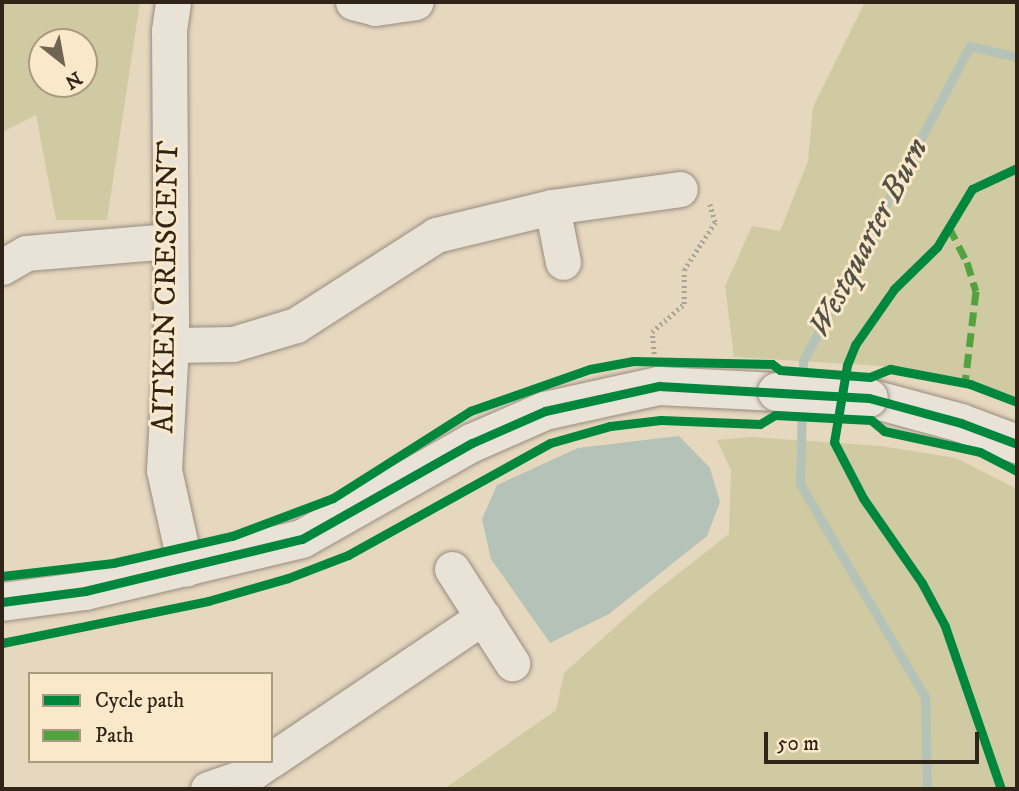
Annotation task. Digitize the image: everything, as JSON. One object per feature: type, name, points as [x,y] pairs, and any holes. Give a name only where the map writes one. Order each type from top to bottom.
[{"type":"street","name":"AITKEN CRESCENT","points":[[173,2],[169,31],[171,345],[164,470],[186,569]]},
{"type":"street","points":[[353,2],[375,8],[416,2]]},
{"type":"street","points":[[171,345],[233,344],[296,325],[436,235],[552,207],[680,189]]},
{"type":"street","points":[[552,207],[563,262]]},
{"type":"street","points":[[2,267],[26,253],[170,241]]},
{"type":"street","points":[[2,602],[186,569],[302,539],[472,443],[545,411],[659,386],[777,392],[845,406],[961,423],[1017,444]]},
{"type":"street","points":[[452,569],[512,663]]},
{"type":"street","points":[[273,759],[482,617]]},
{"type":"street","points":[[208,789],[249,775],[267,763]]},
{"type":"path","points":[[1001,789],[945,626],[922,583],[863,498],[834,442],[845,406],[855,345],[894,289],[937,247],[972,189],[1017,168]]},
{"type":"path","points":[[667,359],[649,359],[652,332],[684,304],[684,270],[715,222],[709,202],[680,189]]},
{"type":"shaded area","points":[[2,2],[140,2],[107,220],[56,220],[36,115],[2,132]]},
{"type":"shaded area","points":[[865,2],[1017,2],[1017,397],[973,381],[881,366],[734,357],[725,286],[752,226],[780,231],[808,161],[813,107]]},
{"type":"shaded area","points":[[679,436],[710,468],[720,502],[707,536],[609,614],[550,643],[491,559],[482,519],[497,485],[578,448]]},
{"type":"shaded area","points":[[752,437],[881,446],[956,458],[1017,489],[1017,789],[444,789],[556,710],[564,673],[651,595],[729,534],[731,470],[717,440]]},
{"type":"waterway","name":"Westquarter Burn","points":[[803,386],[803,361],[970,46],[1017,57]]},
{"type":"waterway","name":"Westquarter Burn","points":[[802,403],[800,484],[925,697],[927,789]]},
{"type":"marked path","points":[[949,227],[967,262],[976,291],[965,383]]},
{"type":"cycle path","points":[[1001,789],[945,626],[922,583],[863,498],[834,442],[847,365],[855,345],[894,289],[937,247],[972,189],[1017,168]]},
{"type":"cycle path","points":[[2,576],[113,563],[232,536],[333,498],[470,411],[590,369],[633,361],[772,364],[780,370],[870,377],[890,369],[970,384],[1017,402]]},
{"type":"cycle path","points":[[2,602],[85,591],[302,539],[472,443],[545,411],[659,386],[869,398],[961,423],[1017,444]]},
{"type":"cycle path","points":[[2,643],[208,601],[288,578],[348,555],[550,443],[610,426],[661,420],[760,424],[775,415],[871,420],[884,431],[980,452],[1017,471]]}]
